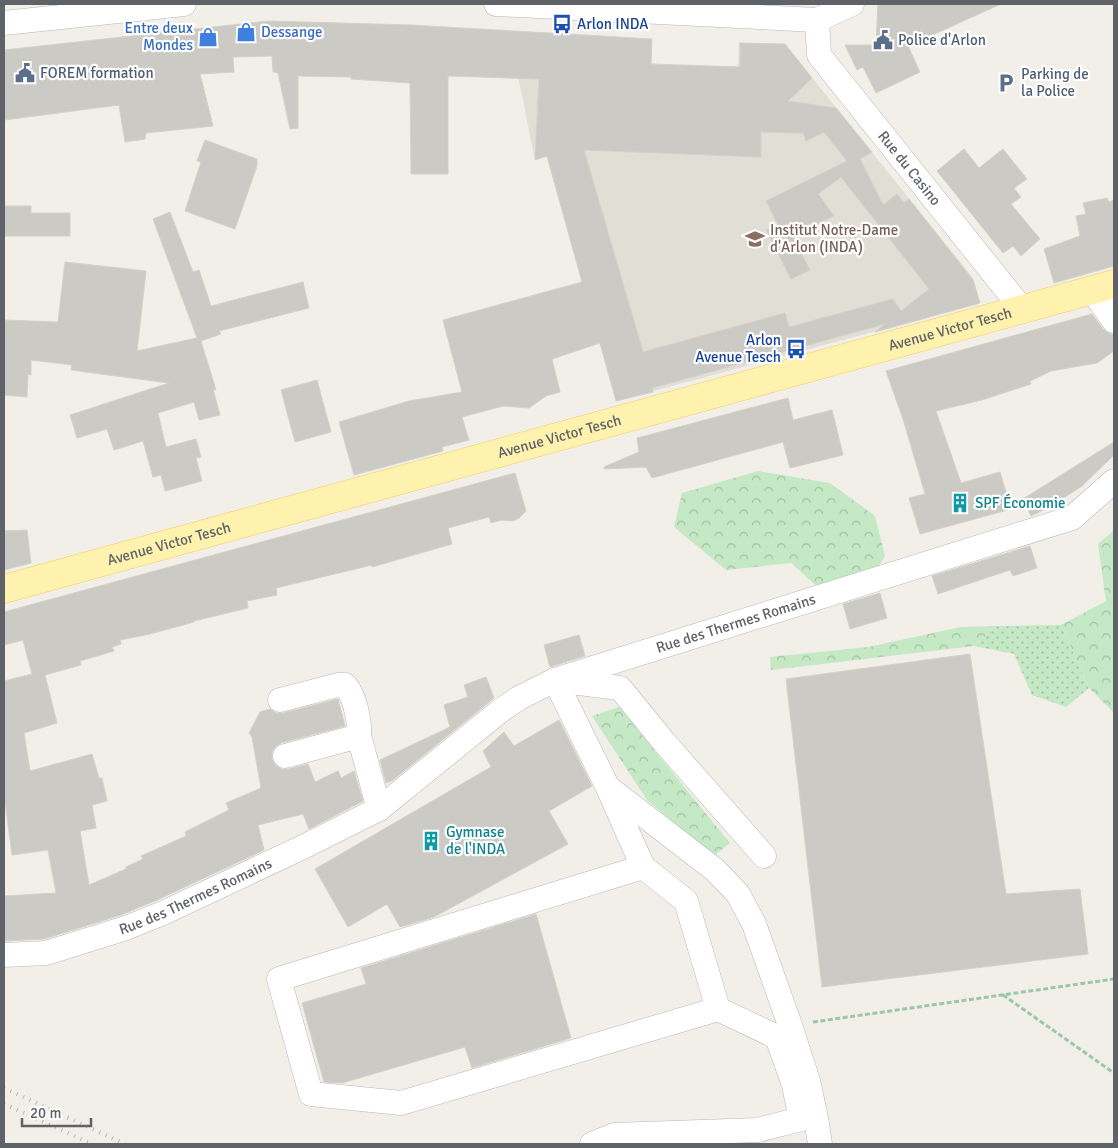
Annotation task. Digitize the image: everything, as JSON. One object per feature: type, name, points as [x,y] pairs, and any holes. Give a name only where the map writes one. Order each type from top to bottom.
[{"type":"main road","name":"Avenue Victor Tesch","points":[[4,589],[1103,287]]},
{"type":"street","points":[[4,23],[184,4]]},
{"type":"street","points":[[496,4],[817,20],[852,4]]},
{"type":"street","name":"Rue du Casino","points":[[817,20],[819,55],[1022,309]]},
{"type":"street","points":[[1103,287],[1114,321]]},
{"type":"street","name":"Rue des Thermes Romains","points":[[4,956],[46,953],[126,928],[205,894],[379,809],[500,710],[555,680],[1072,518],[1114,481]]},
{"type":"street","points":[[555,680],[624,687],[664,742],[764,856]]},
{"type":"street","points":[[555,680],[608,788],[643,867],[686,901],[718,1009]]},
{"type":"street","points":[[280,700],[338,685],[345,685],[349,689],[360,723],[359,736],[379,809]]},
{"type":"street","points":[[285,756],[359,736]]},
{"type":"street","points":[[608,788],[715,870],[738,894],[754,924],[790,1025],[808,1081],[820,1144]]},
{"type":"street","points":[[592,1144],[614,1135],[758,1130],[801,1119],[794,1085],[777,1037],[718,1009],[401,1103],[311,1094],[279,979],[643,867]]},
{"type":"path","points":[[790,1025],[1114,979]]},
{"type":"path","points":[[1002,995],[1114,1073]]},
{"type":"shaded area","name":"Institut Notre-Dame d'Arlon (INDA)","points":[[517,31],[652,39],[651,65],[738,67],[739,43],[785,44],[973,278],[980,303],[616,401],[547,157],[535,160],[515,61]]},
{"type":"green space","points":[[758,471],[830,483],[875,516],[885,556],[875,572],[821,590],[791,563],[726,570],[674,527],[682,493]]},
{"type":"green space","points":[[1114,530],[1114,713],[1089,688],[1061,625],[1106,601],[1098,544]]},
{"type":"green space","points":[[1061,625],[1089,688],[1066,707],[1032,695],[1014,654],[974,646],[996,626]]},
{"type":"green space","points":[[996,626],[974,646],[771,670],[770,657],[868,647],[961,627]]},
{"type":"green space","points":[[619,707],[730,843],[714,856],[647,800],[592,716]]},
{"type":"building","name":"Police d'Arlon","points":[[878,4],[1001,4],[908,46],[920,72],[876,93],[863,67],[857,70],[845,45],[876,45]]},
{"type":"building","points":[[268,21],[411,25],[652,39],[651,64],[740,67],[740,43],[785,44],[812,78],[788,101],[836,108],[872,152],[860,159],[883,205],[897,194],[904,203],[909,199],[973,280],[980,303],[875,332],[885,324],[652,388],[653,392],[616,401],[600,343],[552,359],[560,392],[546,396],[529,408],[503,406],[462,417],[469,440],[442,447],[443,451],[354,475],[339,422],[409,401],[462,392],[443,320],[582,282],[547,156],[535,160],[539,79],[448,76],[448,174],[411,174],[410,83],[351,79],[351,77],[298,76],[298,128],[290,129],[278,73],[273,72],[272,56],[233,57],[234,72],[200,74],[213,126],[146,133],[145,139],[125,142],[119,105],[4,120],[4,50]],"holes":[[[761,132],[803,133],[806,141],[824,132],[847,161],[766,201],[778,225],[766,230],[791,279],[810,270],[792,236],[834,216],[818,194],[841,177],[929,289],[901,311],[893,299],[789,327],[785,313],[643,352],[584,150],[761,157]]]},
{"type":"building","points":[[205,140],[257,159],[257,166],[235,229],[185,211],[201,162],[197,161]]},
{"type":"building","points":[[964,149],[979,168],[1003,149],[1027,179],[1014,188],[1021,197],[1011,204],[1040,239],[1021,256],[1013,246],[1003,253],[937,171]]},
{"type":"building","points":[[1107,198],[1109,202],[1114,200],[1114,266],[1054,283],[1044,249],[1080,236],[1076,216],[1086,214],[1083,203]]},
{"type":"building","points":[[4,206],[31,206],[31,213],[70,213],[70,236],[4,236]]},
{"type":"building","points":[[170,212],[193,272],[199,270],[211,306],[303,282],[309,308],[219,331],[221,334],[201,341],[216,390],[213,389],[220,415],[199,420],[194,402],[158,413],[166,447],[196,439],[201,457],[196,458],[202,481],[165,491],[161,475],[153,477],[143,441],[114,450],[107,429],[77,438],[70,415],[169,383],[71,370],[72,365],[31,360],[31,375],[28,374],[27,397],[4,395],[4,320],[58,322],[65,262],[146,271],[137,351],[197,338],[153,219]]},
{"type":"building","points":[[1092,314],[1103,329],[1114,335],[1114,351],[1097,363],[1051,371],[1030,381],[1031,384],[982,400],[936,411],[961,483],[1000,472],[1011,509],[920,534],[909,498],[925,494],[903,419],[886,371]]},
{"type":"building","points":[[317,380],[331,432],[295,442],[281,390]]},
{"type":"building","points":[[788,398],[793,420],[832,410],[843,455],[790,468],[783,442],[652,478],[646,467],[604,469],[604,467],[639,452],[637,438]]},
{"type":"building","points":[[1114,442],[1114,455],[1082,486],[1048,508],[1031,516],[1023,499]]},
{"type":"building","points":[[515,473],[526,511],[513,521],[502,520],[491,523],[489,517],[448,528],[452,544],[372,567],[372,565],[276,588],[277,595],[247,601],[248,608],[120,640],[121,644],[112,647],[114,651],[80,661],[81,665],[45,675],[57,723],[24,733],[30,771],[92,754],[99,778],[102,778],[107,801],[92,805],[96,828],[80,831],[89,885],[126,869],[126,867],[143,859],[141,856],[186,836],[185,832],[229,810],[226,803],[261,788],[252,737],[249,733],[260,712],[270,709],[276,713],[283,713],[338,699],[345,726],[281,743],[272,752],[272,759],[276,766],[282,769],[308,764],[315,782],[338,771],[341,778],[354,771],[363,801],[309,829],[303,814],[258,825],[264,850],[121,915],[44,939],[4,941],[4,896],[56,893],[48,850],[12,855],[4,802],[4,681],[32,674],[23,640],[4,645],[4,612]]},
{"type":"building","points":[[27,530],[31,563],[4,570],[4,531]]},
{"type":"building","points":[[1030,546],[1037,568],[1013,576],[1010,570],[938,594],[932,576]]},
{"type":"building","points":[[880,593],[887,618],[850,629],[843,604]]},
{"type":"building","points":[[579,635],[585,656],[550,667],[544,645]]},
{"type":"building","points":[[970,654],[1006,894],[1080,889],[1088,954],[822,987],[786,679]]},
{"type":"building","points":[[486,677],[494,698],[393,780],[386,783],[380,760],[450,727],[444,705],[468,697],[464,685]]},
{"type":"building","name":"Gymnase de l'INDA","points":[[559,720],[592,786],[549,811],[568,844],[434,917],[400,927],[387,904],[348,927],[315,869],[491,767],[483,751],[504,732],[514,746]]},
{"type":"building","points":[[536,914],[571,1038],[472,1068],[465,1047],[342,1083],[324,1082],[302,1003],[366,984],[361,968]]},
{"type":"railway","points":[[4,1088],[125,1144]]},
{"type":"railway","points":[[4,1104],[92,1144]]},
{"type":"place","name":"Arlon INDA","points":[[562,24]]},
{"type":"place","name":"Dessange","points":[[246,32]]},
{"type":"place","name":"Entre deux Mondes","points":[[208,37]]},
{"type":"place","name":"Police d'Arlon","points":[[883,40]]},
{"type":"place","name":"FOREM formation","points":[[25,73]]},
{"type":"place","name":"Parking de la Police","points":[[1006,83]]},
{"type":"place","name":"Institut Notre-Dame d'Arlon (INDA)","points":[[755,239]]},
{"type":"place","name":"Arlon Avenue Tesch","points":[[796,349]]},
{"type":"place","name":"SPF Économie","points":[[960,503]]},
{"type":"place","name":"Gymnase de l'INDA","points":[[431,841]]}]
